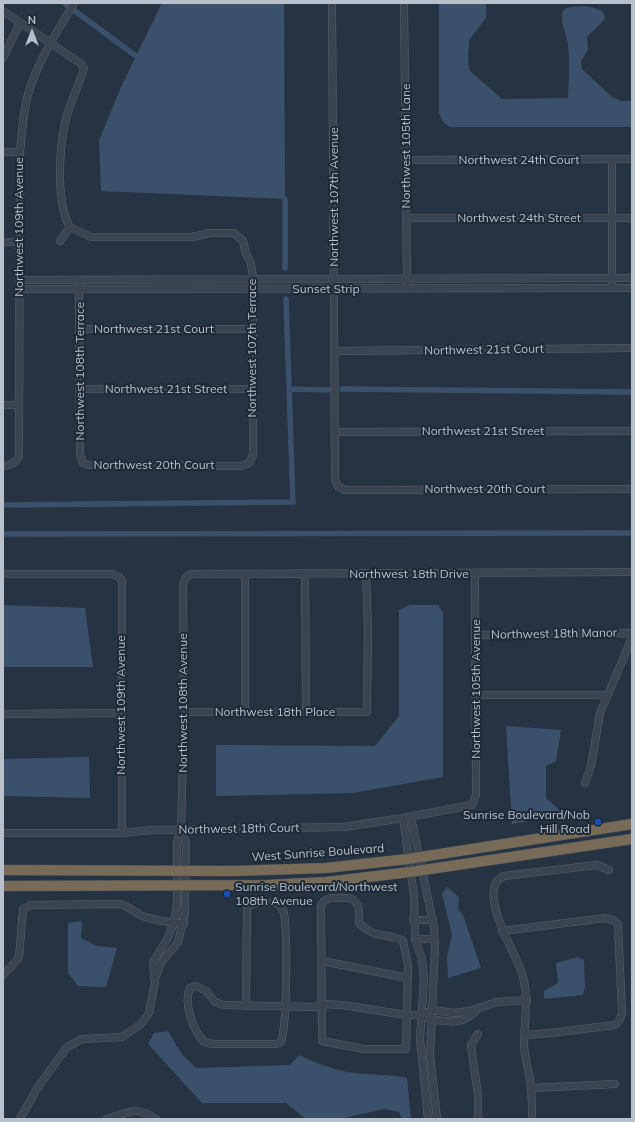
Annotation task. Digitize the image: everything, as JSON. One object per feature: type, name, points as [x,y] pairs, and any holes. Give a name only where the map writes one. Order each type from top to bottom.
[{"type":"highway","name":"West Sunrise Boulevard","points":[[3,870],[181,871],[326,868],[413,858],[632,824]]},
{"type":"highway","points":[[3,886],[268,885],[326,882],[410,872],[632,839]]},
{"type":"street","name":"Northwest 109th Avenue","points":[[3,466],[8,466],[16,462],[19,457],[20,152],[23,121],[29,91],[51,43],[74,3]]},
{"type":"street","name":"Northwest 107th Avenue","points":[[332,3],[335,279],[335,480],[338,486]]},
{"type":"street","name":"Northwest 105th Lane","points":[[404,3],[407,288]]},
{"type":"street","points":[[3,11],[80,62],[84,68],[75,89],[65,122],[62,144],[61,204],[70,228],[60,241]]},
{"type":"street","points":[[3,58],[20,23]]},
{"type":"street","points":[[3,152],[20,152]]},
{"type":"street","points":[[612,159],[612,288]]},
{"type":"street","name":"Northwest 24th Court","points":[[406,160],[632,159]]},
{"type":"street","name":"Northwest 24th Street","points":[[406,218],[632,218]]},
{"type":"street","name":"Northwest 107th Terrace","points":[[70,228],[91,237],[192,237],[210,233],[234,233],[243,241],[246,254],[251,263],[253,279],[253,455],[249,463]]},
{"type":"street","points":[[3,242],[19,242]]},
{"type":"street","name":"Sunset Strip","points":[[20,280],[632,278]]},
{"type":"street","name":"Northwest 108th Terrace","points":[[79,280],[80,455],[83,463]]},
{"type":"street","name":"Sunset Strip","points":[[19,289],[632,288]]},
{"type":"street","name":"Northwest 21st Court","points":[[79,329],[252,329]]},
{"type":"street","name":"Northwest 21st Court","points":[[335,351],[632,348]]},
{"type":"street","name":"Northwest 21st Street","points":[[79,389],[252,389]]},
{"type":"street","points":[[3,405],[19,405]]},
{"type":"street","name":"Northwest 21st Street","points":[[335,432],[632,431]]},
{"type":"street","name":"Northwest 20th Court","points":[[83,463],[89,465],[234,466],[242,466],[249,463]]},
{"type":"street","name":"Northwest 20th Court","points":[[338,486],[345,490],[632,489]]},
{"type":"street","name":"Northwest 18th Drive","points":[[186,577],[191,574],[475,574],[632,572]]},
{"type":"street","name":"Northwest 109th Avenue","points":[[3,574],[113,574],[119,577],[122,581],[122,833]]},
{"type":"street","points":[[245,574],[245,711]]},
{"type":"street","points":[[305,574],[306,712]]},
{"type":"street","name":"Northwest 18th Place","points":[[184,712],[367,712],[368,629],[366,574]]},
{"type":"street","name":"Northwest 105th Avenue","points":[[472,804],[476,794],[475,574]]},
{"type":"street","name":"Northwest 108th Avenue","points":[[20,1119],[38,1087],[67,1047],[82,1039],[122,1037],[141,1024],[149,1013],[153,997],[155,978],[161,963],[178,942],[184,924],[181,871],[177,842],[181,830],[184,712],[183,584],[186,577]]},
{"type":"street","name":"Northwest 18th Manor","points":[[476,635],[632,633]]},
{"type":"street","points":[[585,783],[591,766],[600,713],[606,695],[632,638]]},
{"type":"street","points":[[476,695],[606,695]]},
{"type":"street","points":[[3,714],[121,713]]},
{"type":"street","name":"Northwest 18th Court","points":[[3,833],[122,833],[152,830],[344,827],[411,817],[472,804]]},
{"type":"street","points":[[411,817],[413,858],[410,872],[414,896],[413,920],[415,939],[422,959],[424,979],[423,1015],[420,1039],[428,1119]]},
{"type":"street","points":[[403,818],[413,858],[421,870],[433,920],[434,939],[430,1054],[437,1119]]},
{"type":"street","points":[[532,1119],[531,1088],[525,1053],[527,1000],[521,969],[502,931],[494,885],[498,878],[504,876],[597,865],[609,870]]},
{"type":"street","name":"Northwest 108th Avenue","points":[[155,978],[152,968],[153,962],[168,938],[174,922],[181,885]]},
{"type":"street","points":[[334,898],[348,898],[355,900],[358,905],[359,923],[368,932],[397,938],[403,941],[408,965],[408,978],[406,1049],[364,1049],[322,1042],[322,902],[327,899],[334,898]]},
{"type":"street","points":[[246,1006],[247,908],[254,903],[278,903],[283,910],[285,927],[286,1007],[281,1042],[276,1044],[209,1044],[200,1038],[193,1023],[187,993],[190,988],[196,986],[201,987],[215,1002],[224,1005],[246,1006],[286,1007],[316,1007],[322,1004],[343,1005],[406,1015],[423,1015],[432,1010],[454,1013],[469,1011],[482,1006],[527,1000]]},
{"type":"street","points":[[3,975],[19,958],[24,909],[31,905],[120,904],[129,907],[141,915],[184,924]]},
{"type":"street","points":[[502,931],[605,918],[613,920],[618,924],[622,1014],[619,1021],[615,1024],[525,1035]]},
{"type":"street","points":[[413,920],[433,920]]},
{"type":"street","points":[[415,939],[434,939]]},
{"type":"street","points":[[322,961],[408,978]]},
{"type":"street","points":[[423,1015],[432,1020],[466,1020],[482,1006]]},
{"type":"street","points":[[478,1034],[471,1045],[478,1096],[478,1119]]},
{"type":"street","points":[[531,1088],[614,1084]]},
{"type":"street","points":[[107,1119],[136,1110],[145,1111],[156,1119]]},
{"type":"water","points":[[162,3],[284,3],[285,199],[101,191],[99,140],[121,87]]},
{"type":"water","points":[[439,3],[486,3],[486,18],[469,40],[468,64],[470,71],[502,99],[568,98],[569,58],[567,40],[562,22],[562,14],[564,9],[584,6],[603,12],[605,19],[587,37],[588,50],[581,61],[582,69],[612,97],[621,101],[632,101],[632,127],[450,127],[444,123],[439,114]]},
{"type":"water","points":[[3,605],[85,608],[93,667],[3,667]]},
{"type":"water","points":[[410,605],[438,605],[443,613],[443,777],[353,793],[216,796],[216,745],[375,746],[399,716],[399,610]]},
{"type":"water","points":[[506,726],[561,730],[556,761],[546,766],[546,798],[564,814],[512,824]]},
{"type":"water","points":[[89,757],[90,798],[3,796],[3,759]]},
{"type":"water","points":[[447,887],[459,897],[458,909],[463,915],[481,968],[448,978],[447,956],[452,935],[442,894]]},
{"type":"water","points":[[82,921],[81,938],[96,946],[117,948],[106,987],[78,986],[68,973],[68,923]]},
{"type":"water","points":[[578,957],[584,960],[585,987],[583,995],[544,999],[544,991],[558,983],[556,963]]},
{"type":"water","points":[[168,1031],[181,1053],[196,1068],[290,1065],[299,1055],[333,1069],[355,1073],[407,1078],[411,1119],[402,1119],[399,1112],[384,1109],[339,1119],[306,1119],[286,1103],[202,1103],[148,1044],[154,1033]]},
{"type":"waterway","points":[[64,3],[68,6]]},
{"type":"waterway","points":[[75,11],[136,56]]},
{"type":"waterway","points":[[285,199],[285,268]]},
{"type":"waterway","points":[[3,505],[293,502],[286,299]]},
{"type":"waterway","points":[[289,389],[329,390]]},
{"type":"waterway","points":[[342,389],[632,392]]},
{"type":"waterway","points":[[3,534],[632,533]]},
{"type":"place","name":"Sunrise Boulevard/Nob Hill Road","points":[[598,822]]},
{"type":"place","name":"Sunrise Boulevard/Northwest 108th Avenue","points":[[227,894]]}]
